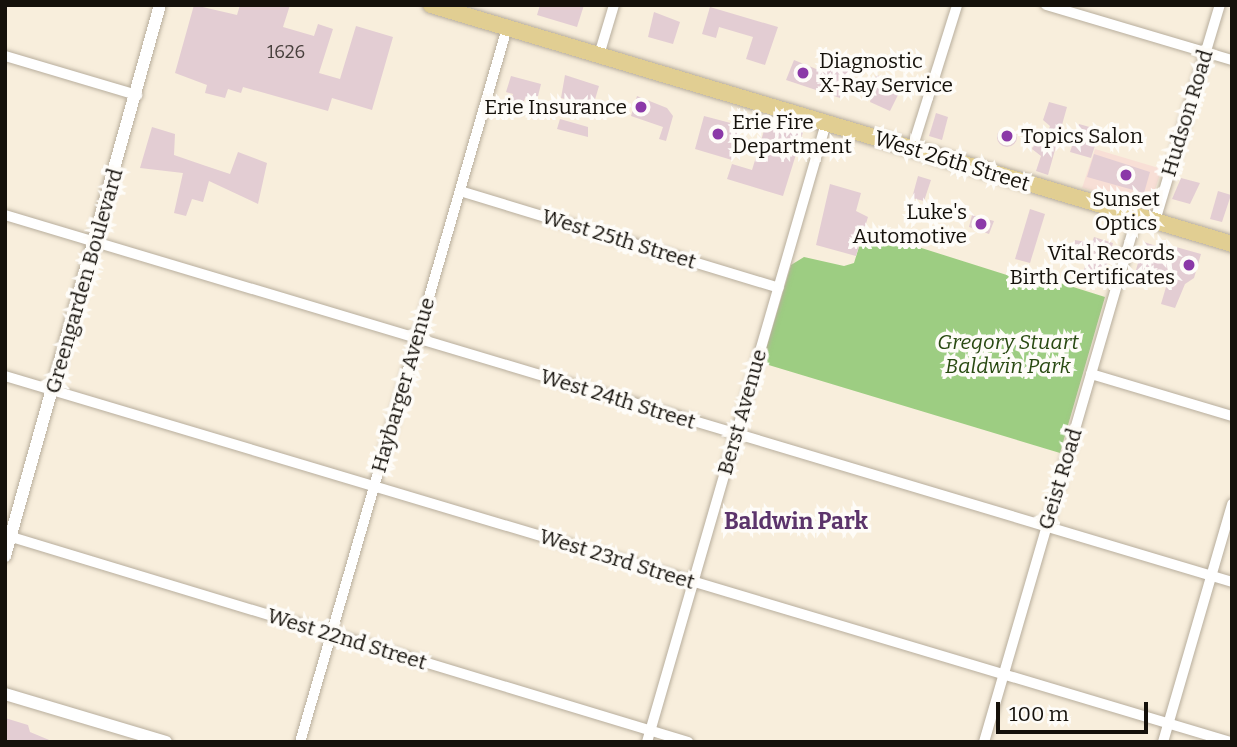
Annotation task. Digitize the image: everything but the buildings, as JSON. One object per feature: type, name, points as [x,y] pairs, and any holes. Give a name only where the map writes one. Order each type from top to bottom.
[{"type":"main road","name":"West 26th Street","points":[[431,5],[462,10],[507,28],[1232,244]]},
{"type":"street","name":"Greengarden Boulevard","points":[[5,556],[8,536],[53,390],[160,5]]},
{"type":"street","points":[[599,55],[614,5]]},
{"type":"street","points":[[912,149],[957,5]]},
{"type":"street","points":[[1046,5],[1232,60]]},
{"type":"street","name":"Hudson Road","points":[[1154,221],[1220,5]]},
{"type":"street","name":"Haybarger Avenue","points":[[300,742],[507,28]]},
{"type":"street","points":[[5,56],[137,95]]},
{"type":"street","name":"Berst Avenue","points":[[647,742],[826,123]]},
{"type":"street","name":"West 25th Street","points":[[460,191],[779,288]]},
{"type":"street","name":"West 24th Street","points":[[5,215],[1232,582]]},
{"type":"street","name":"Geist Road","points":[[984,742],[1137,216]]},
{"type":"street","points":[[1091,374],[1232,416]]},
{"type":"street","name":"West 23rd Street","points":[[5,376],[1230,742]]},
{"type":"street","points":[[1163,742],[1232,504]]},
{"type":"street","name":"West 22nd Street","points":[[8,536],[688,742]]},
{"type":"street","points":[[5,694],[166,742]]},
{"type":"shaded area","points":[[1095,149],[1162,169],[1150,205],[1082,188]]},
{"type":"green space","name":"Gregory Stuart Baldwin Park","points":[[874,233],[1010,276],[1013,268],[1105,297],[1060,453],[762,363],[791,265],[804,257],[844,266],[854,263],[863,234],[873,237]]},
{"type":"place","name":"Diagnostic X-Ray Service","points":[[803,73]]},
{"type":"place","name":"Erie Insurance","points":[[641,107]]},
{"type":"place","name":"Erie Fire Department","points":[[718,134]]},
{"type":"place","name":"Topics Salon","points":[[1007,136]]},
{"type":"place","name":"Sunset Optics","points":[[1126,175]]},
{"type":"place","name":"Luke's Automotive","points":[[981,224]]},
{"type":"place","name":"Vital Records Birth Certificates","points":[[1189,265]]},
{"type":"district","name":"Baldwin Park","points":[[796,521]]}]
